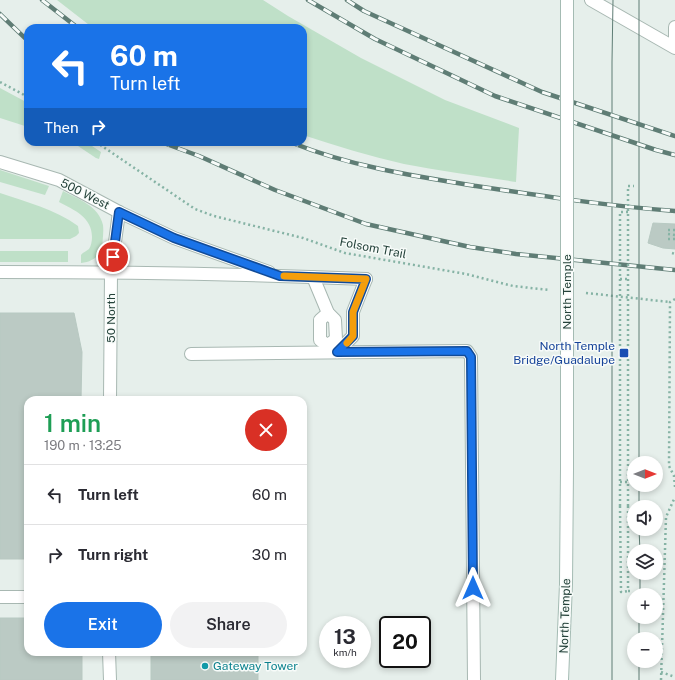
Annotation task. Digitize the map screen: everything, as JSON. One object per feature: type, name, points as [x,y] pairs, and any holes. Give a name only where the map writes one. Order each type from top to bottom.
[{"type":"street","name":"North Temple","points":[[562,680],[566,584],[567,468],[567,0]]},
{"type":"street","points":[[591,0],[675,47],[675,28]]},
{"type":"street","name":"500 West","points":[[0,162],[58,180],[119,212],[174,238],[280,276]]},
{"type":"street","name":"50 North","points":[[110,396],[111,272],[119,212]]},
{"type":"street","name":"500 West","points":[[0,272],[111,272],[366,279],[353,312],[353,336],[332,349]]},
{"type":"street","points":[[313,277],[328,313],[320,320],[320,340],[332,349]]},
{"type":"street","points":[[191,354],[332,349],[467,351],[471,357],[474,680]]},
{"type":"street","points":[[0,597],[24,597]]},
{"type":"street","points":[[109,656],[110,680]]},
{"type":"path","points":[[0,82],[24,95]]},
{"type":"path","name":"Folsom Trail","points":[[102,146],[195,209],[214,216],[303,238],[345,254],[466,274],[513,286],[552,290]]},
{"type":"path","points":[[628,456],[628,186],[634,186]]},
{"type":"path","points":[[627,591],[621,592],[620,212],[628,212]]},
{"type":"path","points":[[668,230],[675,230]]},
{"type":"path","points":[[668,234],[675,235]]},
{"type":"path","points":[[668,239],[675,239]]},
{"type":"path","points":[[620,279],[628,279]]},
{"type":"path","points":[[583,293],[670,302],[675,299]]},
{"type":"path","points":[[670,302],[669,466],[674,476],[675,487]]},
{"type":"path","points":[[620,482],[627,482]]},
{"type":"path","points":[[628,492],[628,588]]},
{"type":"path","points":[[661,680],[666,517],[675,497]]},
{"type":"path","points":[[661,672],[675,677]]},
{"type":"green space","points":[[57,0],[263,0],[302,24],[88,24]]},
{"type":"green space","points":[[307,27],[361,58],[445,100],[519,128],[516,182],[404,164],[353,151],[307,136]]},
{"type":"green space","points":[[0,88],[24,101],[24,126],[0,118]]},
{"type":"green space","points":[[78,146],[92,146],[101,152],[99,159]]},
{"type":"green space","points":[[0,170],[49,186],[45,195],[0,182]]},
{"type":"green space","points":[[63,191],[93,208],[101,218],[103,225],[102,251],[88,262],[81,263],[81,255],[89,249],[92,239],[89,224],[81,215],[59,202]]},
{"type":"green space","points":[[0,193],[40,206],[60,215],[78,226],[79,233],[70,239],[0,239]]},
{"type":"green space","points":[[0,251],[68,251],[68,262],[0,262]]},
{"type":"building","points":[[653,223],[675,224],[675,249],[663,248],[648,243]]},
{"type":"building","points":[[0,313],[74,313],[82,352],[81,396],[24,396],[24,559],[0,559]]},
{"type":"building","points":[[0,618],[24,618],[24,656],[82,656],[82,680],[0,680]]},
{"type":"building","name":"Gateway Tower","points":[[151,656],[258,656],[258,680],[151,680]]},
{"type":"tram line","points":[[612,680],[613,0]]},
{"type":"tram line","points":[[639,0],[639,456]]},
{"type":"tram line","points":[[639,492],[639,500]]},
{"type":"tram line","points":[[639,536],[640,544]]},
{"type":"tram line","points":[[640,580],[640,588]]},
{"type":"tram line","points":[[639,624],[639,632]]},
{"type":"tram line","points":[[639,668],[639,680]]},
{"type":"railway","points":[[42,0],[73,24]]},
{"type":"railway","points":[[308,0],[375,39],[495,96],[675,155]]},
{"type":"railway","points":[[347,0],[364,11],[542,92],[675,136]]},
{"type":"railway","points":[[0,14],[24,37]]},
{"type":"railway","points":[[172,146],[199,156],[275,190],[366,224],[470,247],[516,254],[675,270]]},
{"type":"railway","points":[[301,146],[335,158],[358,164],[429,178],[575,200],[675,211]]},
{"type":"slow traffic","points":[[284,276],[366,279],[353,312],[353,336],[347,343]]},
{"type":"place","name":"North Temple Bridge/Guadalupe","points":[[624,353]]},
{"type":"place","name":"Gateway Tower","points":[[205,666]]},
{"type":"route","points":[[113,257],[119,212],[174,238],[280,276],[366,279],[353,312],[353,336],[337,352],[467,351],[471,357],[473,588]]}]
